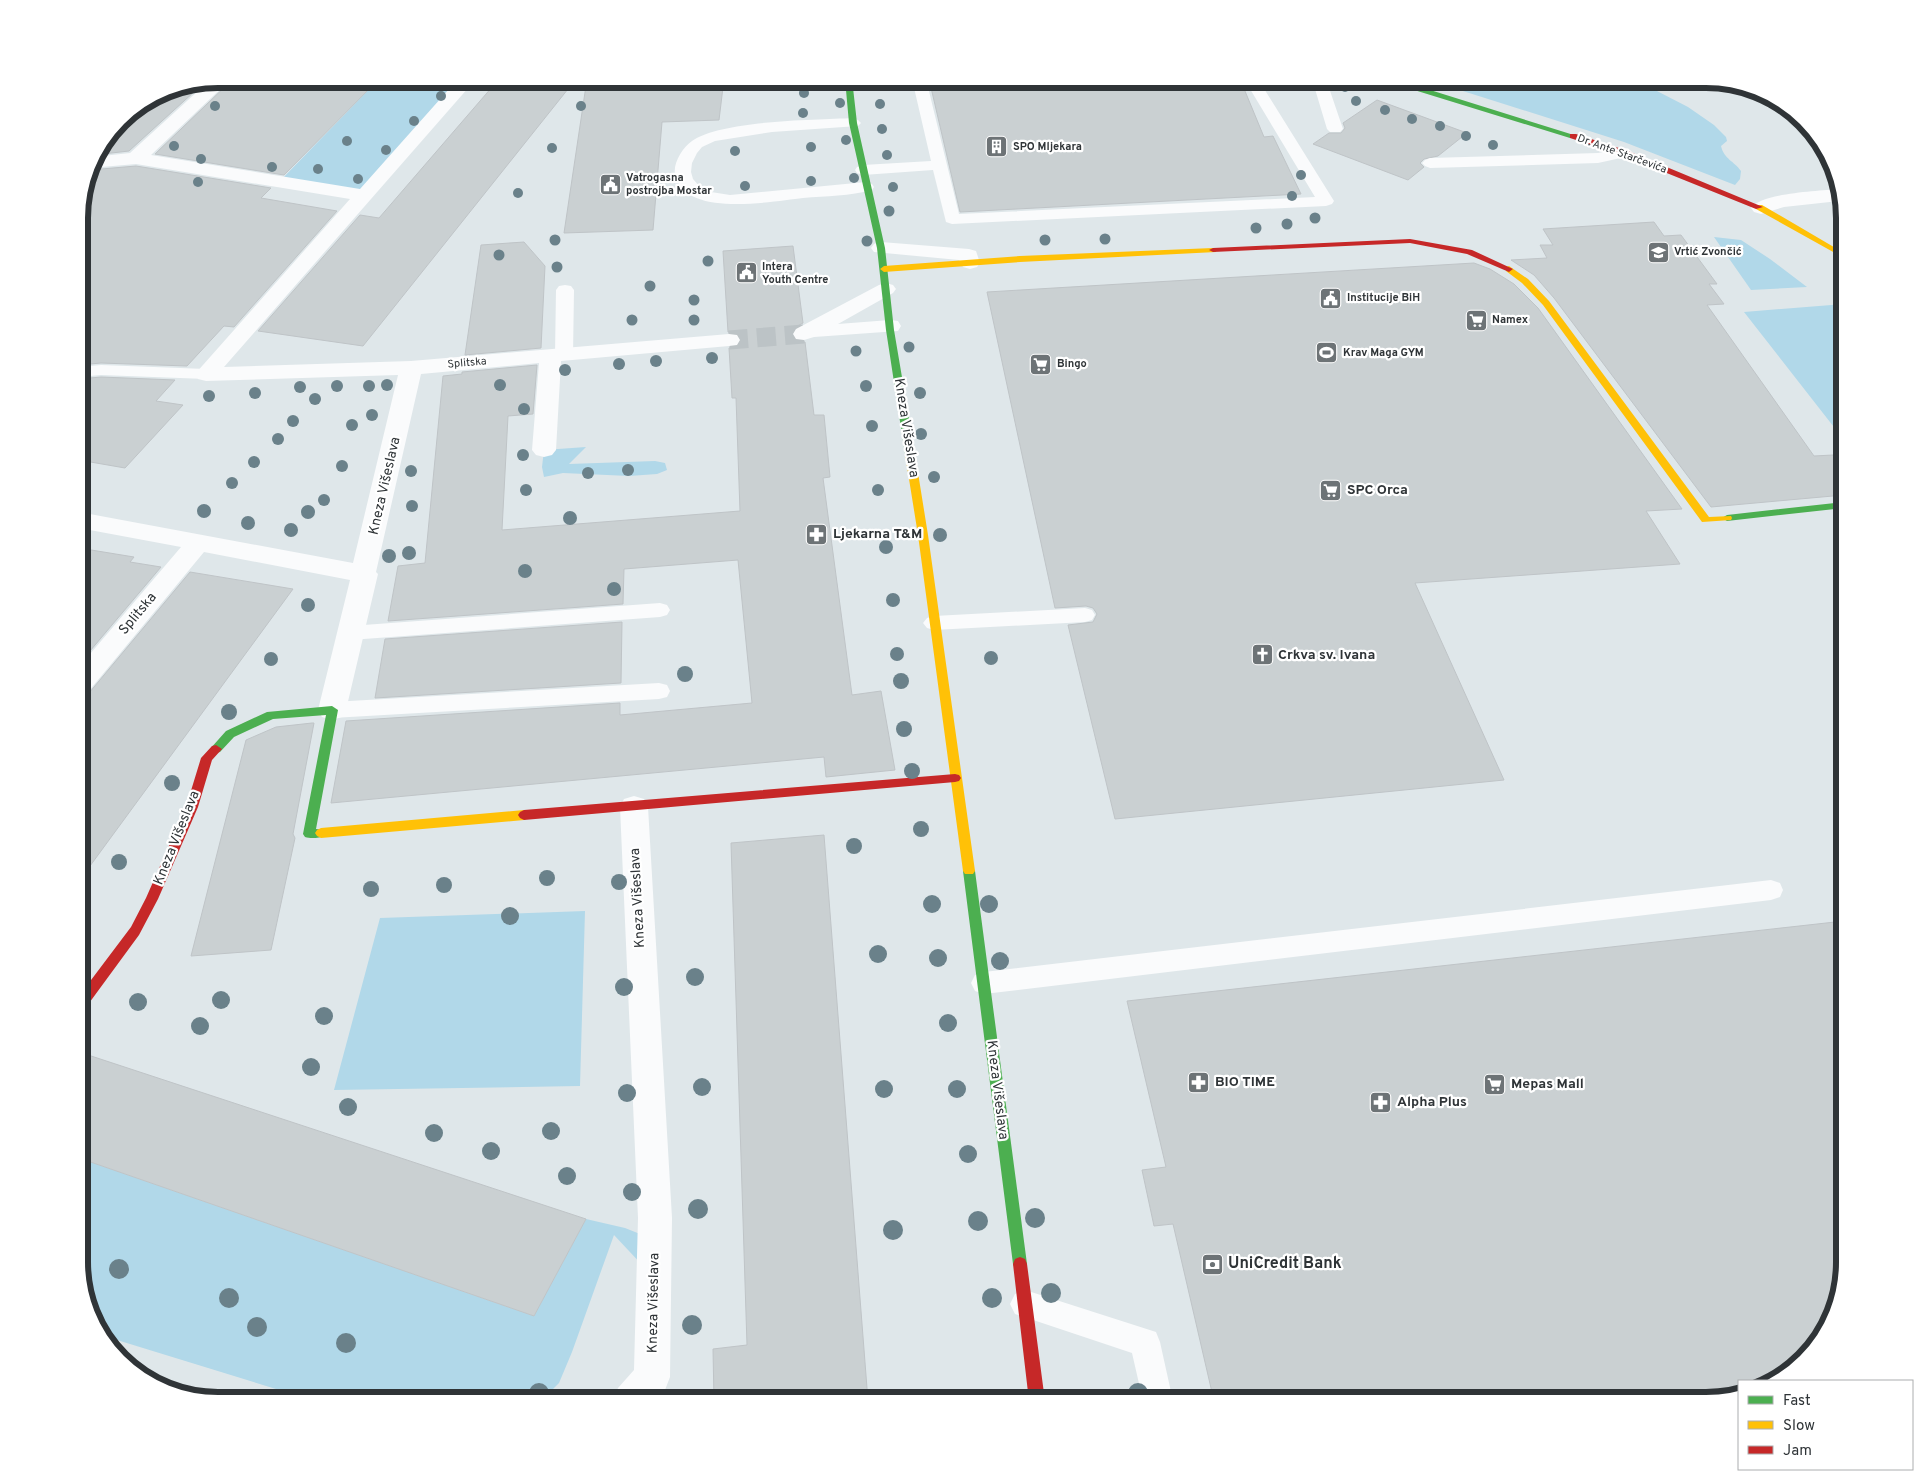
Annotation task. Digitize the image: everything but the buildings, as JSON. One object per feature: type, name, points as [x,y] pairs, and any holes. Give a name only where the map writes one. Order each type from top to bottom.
[{"type":"street","points":[[136,158],[212,88]]},
{"type":"street","points":[[206,374],[459,88]]},
{"type":"street","name":"Kneza Višeslava","points":[[849,88],[853,123],[881,248],[890,326],[923,535],[1036,1392]]},
{"type":"street","name":"Dr. Ante Starčevića","points":[[1418,88],[1526,120],[1625,153],[1762,208],[1836,251]]},
{"type":"street","points":[[100,162],[136,158],[363,195]]},
{"type":"street","points":[[1762,208],[1781,201],[1833,196]]},
{"type":"street","points":[[890,326],[804,334],[885,279],[970,263],[1410,241],[1452,247],[1494,260],[1522,278],[1546,303],[1706,520],[1836,506]]},
{"type":"street","points":[[881,248],[969,255],[970,263]]},
{"type":"street","name":"Splitska","points":[[206,374],[411,368],[728,340]]},
{"type":"street","points":[[544,450],[557,355]]},
{"type":"street","name":"Kneza Višeslava","points":[[411,368],[365,574],[332,710],[309,834],[955,778]]},
{"type":"street","points":[[88,522],[365,574]]},
{"type":"street","name":"Splitska","points":[[88,674],[198,543]]},
{"type":"street","name":"Kneza Višeslava","points":[[88,994],[135,931],[152,899],[192,807],[207,758],[230,734],[271,715],[332,710]]},
{"type":"street","name":"Kneza Višeslava","points":[[634,807],[655,1218],[652,1377],[639,1392]]},
{"type":"lane","points":[[921,88],[952,219],[1326,201],[1257,88]]},
{"type":"lane","points":[[1322,88],[1335,129]]},
{"type":"lane","points":[[853,123],[721,134],[697,144],[686,158],[682,171],[686,181],[695,192],[713,198],[730,200],[866,187]]},
{"type":"lane","points":[[1430,163],[1598,158],[1625,153]]},
{"type":"lane","points":[[864,170],[940,165]]},
{"type":"lane","points":[[984,217],[998,223],[1038,227],[1096,227],[1151,224]]},
{"type":"lane","points":[[557,355],[565,290]]},
{"type":"lane","name":"Splitska","points":[[88,371],[206,374]]},
{"type":"lane","points":[[350,633],[660,610]]},
{"type":"lane","points":[[934,623],[1084,615]]},
{"type":"lane","name":"Kneza Višeslava","points":[[332,710],[659,691]]},
{"type":"lane","points":[[984,988],[1771,890]]},
{"type":"lane","points":[[984,988],[1227,967]]},
{"type":"lane","points":[[1025,1304],[1145,1342],[1156,1392]]},
{"type":"shaded area","points":[[370,88],[459,88],[363,195],[280,181]]},
{"type":"shaded area","points":[[1453,88],[1654,88],[1688,107],[1714,125],[1726,137],[1727,141],[1721,146],[1722,150],[1741,171],[1740,179],[1735,185],[1624,142]]},
{"type":"shaded area","points":[[1714,237],[1741,240],[1807,287],[1751,290]]},
{"type":"shaded area","points":[[1836,305],[1836,430],[1744,312]]},
{"type":"shaded area","points":[[586,447],[569,464],[655,461],[665,463],[667,470],[657,474],[629,476],[563,473],[544,477],[542,467],[544,450]]},
{"type":"shaded area","points":[[585,911],[580,1086],[334,1090],[380,918]]},
{"type":"shaded area","points":[[88,1161],[534,1316],[586,1219],[625,1228],[640,1234],[644,1267],[614,1235],[572,1352],[559,1383],[550,1392],[286,1392],[112,1338],[97,1312],[90,1287],[88,1271]]},
{"type":"tunnel","points":[[729,340],[804,334]]},
{"type":"traffic: fast","points":[[849,88],[853,123],[881,248],[890,330],[910,454]]},
{"type":"traffic: fast","points":[[1417,88],[1573,136]]},
{"type":"traffic: fast","points":[[1727,518],[1836,506]]},
{"type":"traffic: fast","points":[[216,749],[230,734],[271,715],[332,710],[309,834],[321,833]]},
{"type":"traffic: fast","points":[[969,871],[1020,1264]]},
{"type":"traffic: slow","points":[[1759,207],[1836,251]]},
{"type":"traffic: slow","points":[[884,269],[1020,259],[1213,250]]},
{"type":"traffic: slow","points":[[1509,269],[1525,281],[1546,303],[1706,520],[1727,518]]},
{"type":"traffic: slow","points":[[910,454],[923,535],[969,871]]},
{"type":"traffic: slow","points":[[321,833],[524,815]]},
{"type":"traffic: jam","points":[[1573,136],[1625,153],[1759,207]]},
{"type":"traffic: jam","points":[[1213,250],[1410,241],[1469,252],[1509,269]]},
{"type":"traffic: jam","points":[[88,994],[135,931],[152,899],[192,807],[207,758],[216,749]]},
{"type":"traffic: jam","points":[[524,815],[955,778]]},
{"type":"traffic: jam","points":[[1020,1264],[1036,1392]]},
{"type":"place","name":"SPO Mljekara","points":[[997,147]]},
{"type":"place","name":"Vatrogasna postrojba Mostar","points":[[610,184]]},
{"type":"place","name":"Vrtić Zvončić","points":[[1658,252]]},
{"type":"place","name":"Intera Youth Centre","points":[[746,273]]},
{"type":"place","name":"Institucije BiH","points":[[1331,298]]},
{"type":"place","name":"Namex","points":[[1476,320]]},
{"type":"place","name":"Krav Maga GYM","points":[[1327,353]]},
{"type":"place","name":"Bingo","points":[[1041,364]]},
{"type":"place","name":"SPC Orca","points":[[1331,490]]},
{"type":"place","name":"Ljekarna T&M","points":[[817,534]]},
{"type":"place","name":"Crkva sv. Ivana","points":[[1262,655]]},
{"type":"place","name":"BIO TIME","points":[[1199,1082]]},
{"type":"place","name":"Mepas Mall","points":[[1495,1084]]},
{"type":"place","name":"Alpha Plus","points":[[1381,1102]]},
{"type":"place","name":"UniCredit Bank","points":[[1212,1264]]}]
